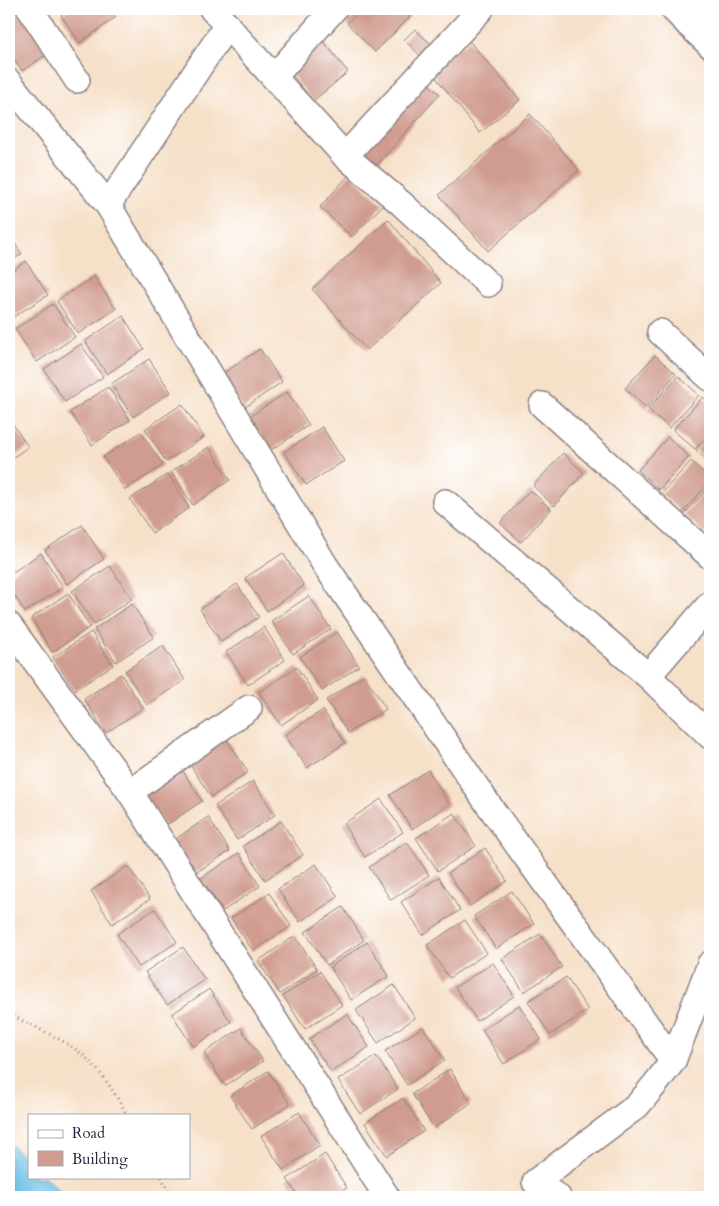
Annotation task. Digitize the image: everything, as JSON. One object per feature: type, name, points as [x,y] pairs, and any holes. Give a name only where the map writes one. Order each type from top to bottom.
[{"type":"street","points":[[30,9],[77,80]]},
{"type":"street","points":[[274,77],[334,9]]},
{"type":"street","points":[[345,156],[481,9]]},
{"type":"street","points":[[689,14],[710,45]]},
{"type":"street","points":[[108,205],[220,17],[345,156],[402,204],[488,284]]},
{"type":"street","points":[[9,82],[108,205],[325,565],[488,804],[673,1061]]},
{"type":"street","points":[[660,332],[710,378]]},
{"type":"street","points":[[542,405],[710,556]]},
{"type":"street","points":[[445,502],[648,676],[710,736]]},
{"type":"street","points":[[648,676],[710,604]]},
{"type":"street","points":[[9,625],[130,792],[387,1197]]},
{"type":"street","points":[[130,792],[249,708]]},
{"type":"street","points":[[558,1197],[535,1182],[637,1106],[673,1061],[710,964]]},
{"type":"path","points":[[9,1014],[75,1049],[95,1067],[111,1087],[125,1114]]},
{"type":"path","points":[[162,1178],[172,1197]]},
{"type":"water","points":[[9,1143],[28,1161],[28,1178],[46,1178],[66,1197],[9,1197]]},
{"type":"building","points":[[9,9],[24,9],[53,50],[22,71],[9,52]]},
{"type":"building","points":[[69,9],[110,9],[116,17],[80,43],[61,15]]},
{"type":"building","points":[[362,9],[401,9],[410,17],[375,52],[347,23]]},
{"type":"building","points":[[415,29],[438,51],[427,62],[404,40]]},
{"type":"building","points":[[469,41],[520,100],[480,133],[430,70]]},
{"type":"building","points":[[324,42],[348,72],[313,101],[289,71]]},
{"type":"building","points":[[421,78],[440,94],[374,168],[355,149]]},
{"type":"building","points":[[530,114],[579,170],[488,251],[439,195]]},
{"type":"building","points":[[350,174],[383,205],[352,237],[320,207]]},
{"type":"building","points":[[388,219],[441,283],[367,350],[312,289]]},
{"type":"building","points":[[9,235],[22,254],[9,262]]},
{"type":"building","points":[[26,261],[48,295],[10,319],[9,273]]},
{"type":"building","points":[[94,276],[116,309],[78,334],[57,301]]},
{"type":"building","points":[[53,304],[75,337],[37,362],[15,329]]},
{"type":"building","points":[[123,316],[144,349],[107,374],[85,341]]},
{"type":"building","points":[[81,344],[103,377],[65,402],[44,369]]},
{"type":"building","points":[[260,349],[282,382],[244,408],[222,374]]},
{"type":"building","points":[[655,355],[676,374],[646,408],[625,388]]},
{"type":"building","points":[[149,359],[171,392],[133,417],[111,384]]},
{"type":"building","points":[[678,376],[699,395],[669,428],[648,409]]},
{"type":"building","points":[[108,387],[130,420],[92,445],[70,412]]},
{"type":"building","points":[[287,392],[309,425],[271,450],[249,417]]},
{"type":"building","points":[[703,397],[710,403],[710,432],[695,449],[673,430]]},
{"type":"building","points":[[182,404],[204,437],[166,462],[145,429]]},
{"type":"building","points":[[9,418],[28,447],[9,460]]},
{"type":"building","points":[[322,427],[344,461],[306,485],[284,452]]},
{"type":"building","points":[[141,432],[163,465],[125,490],[103,457]]},
{"type":"building","points":[[710,435],[710,463],[696,450]]},
{"type":"building","points":[[668,437],[689,457],[659,490],[638,470]]},
{"type":"building","points":[[209,447],[230,480],[193,505],[171,472]]},
{"type":"building","points":[[563,453],[584,473],[554,506],[533,486]]},
{"type":"building","points":[[691,461],[710,479],[710,482],[682,513],[661,494]]},
{"type":"building","points":[[168,474],[189,508],[152,533],[130,499]]},
{"type":"building","points":[[710,486],[710,528],[705,534],[684,514]]},
{"type":"building","points":[[530,490],[551,509],[521,542],[500,523]]},
{"type":"building","points":[[82,525],[104,559],[67,584],[45,550]]},
{"type":"building","points":[[41,553],[63,587],[25,612],[9,587],[9,575]]},
{"type":"building","points":[[283,553],[304,586],[267,611],[245,578]]},
{"type":"building","points":[[110,566],[132,599],[94,624],[72,591]]},
{"type":"building","points":[[237,584],[259,617],[221,642],[200,609]]},
{"type":"building","points":[[68,593],[90,627],[52,652],[31,618]]},
{"type":"building","points":[[309,596],[331,629],[293,654],[271,621]]},
{"type":"building","points":[[132,604],[154,637],[116,662],[94,629]]},
{"type":"building","points":[[264,627],[285,660],[248,685],[226,652]]},
{"type":"building","points":[[91,632],[113,665],[75,690],[53,657]]},
{"type":"building","points":[[337,632],[359,666],[322,691],[300,657]]},
{"type":"building","points":[[163,646],[185,680],[147,705],[125,671]]},
{"type":"building","points":[[297,667],[318,700],[281,725],[259,692]]},
{"type":"building","points":[[121,674],[143,708],[106,733],[84,699]]},
{"type":"building","points":[[364,675],[386,709],[348,733],[326,700]]},
{"type":"building","points":[[323,710],[345,743],[307,768],[285,735]]},
{"type":"building","points":[[226,738],[248,772],[211,797],[189,763]]},
{"type":"building","points":[[181,768],[202,801],[165,826],[143,794]]},
{"type":"building","points":[[428,770],[449,804],[412,829],[390,795]]},
{"type":"building","points":[[253,781],[275,815],[237,840],[215,806]]},
{"type":"building","points":[[381,799],[403,832],[365,857],[343,824]]},
{"type":"building","points":[[454,813],[476,846],[438,871],[416,838]]},
{"type":"building","points":[[208,817],[230,851],[192,875],[171,842]]},
{"type":"building","points":[[281,821],[303,855],[265,880],[243,846]]},
{"type":"building","points":[[407,842],[429,875],[391,900],[369,867]]},
{"type":"building","points":[[485,848],[507,881],[470,906],[448,873]]},
{"type":"building","points":[[239,853],[260,886],[223,911],[201,878]]},
{"type":"building","points":[[316,864],[338,897],[300,922],[278,889]]},
{"type":"building","points":[[128,866],[150,899],[112,924],[91,891]]},
{"type":"building","points":[[439,877],[460,910],[423,935],[401,902]]},
{"type":"building","points":[[512,891],[534,924],[496,949],[474,916]]},
{"type":"building","points":[[269,893],[291,926],[253,951],[231,918]]},
{"type":"building","points":[[343,907],[364,940],[327,965],[305,932]]},
{"type":"building","points":[[155,909],[177,942],[139,967],[117,934]]},
{"type":"building","points":[[465,920],[487,953],[449,978],[427,945]]},
{"type":"building","points":[[540,934],[562,967],[524,992],[502,959]]},
{"type":"building","points":[[295,936],[317,969],[280,994],[258,961]]},
{"type":"building","points":[[367,942],[389,976],[351,1000],[330,967]]},
{"type":"building","points":[[183,947],[205,980],[167,1005],[145,972]]},
{"type":"building","points":[[493,963],[514,996],[477,1021],[455,987]]},
{"type":"building","points":[[320,971],[342,1005],[305,1029],[283,996]]},
{"type":"building","points":[[566,977],[588,1010],[550,1035],[528,1001]]},
{"type":"building","points":[[394,985],[415,1018],[378,1043],[356,1010]]},
{"type":"building","points":[[209,989],[231,1022],[193,1047],[172,1014]]},
{"type":"building","points":[[519,1005],[541,1039],[504,1064],[482,1030]]},
{"type":"building","points":[[347,1014],[369,1047],[331,1072],[309,1039]]},
{"type":"building","points":[[423,1027],[445,1060],[407,1085],[385,1051]]},
{"type":"building","points":[[241,1028],[263,1061],[225,1086],[204,1053]]},
{"type":"building","points":[[376,1056],[398,1089],[360,1114],[338,1080]]},
{"type":"building","points":[[450,1069],[471,1103],[434,1128],[412,1094]]},
{"type":"building","points":[[268,1071],[290,1104],[252,1129],[230,1096]]},
{"type":"building","points":[[403,1098],[424,1131],[387,1156],[365,1123]]},
{"type":"building","points":[[299,1112],[320,1145],[283,1170],[261,1136]]},
{"type":"building","points":[[325,1154],[347,1188],[332,1197],[299,1197],[287,1179]]}]
